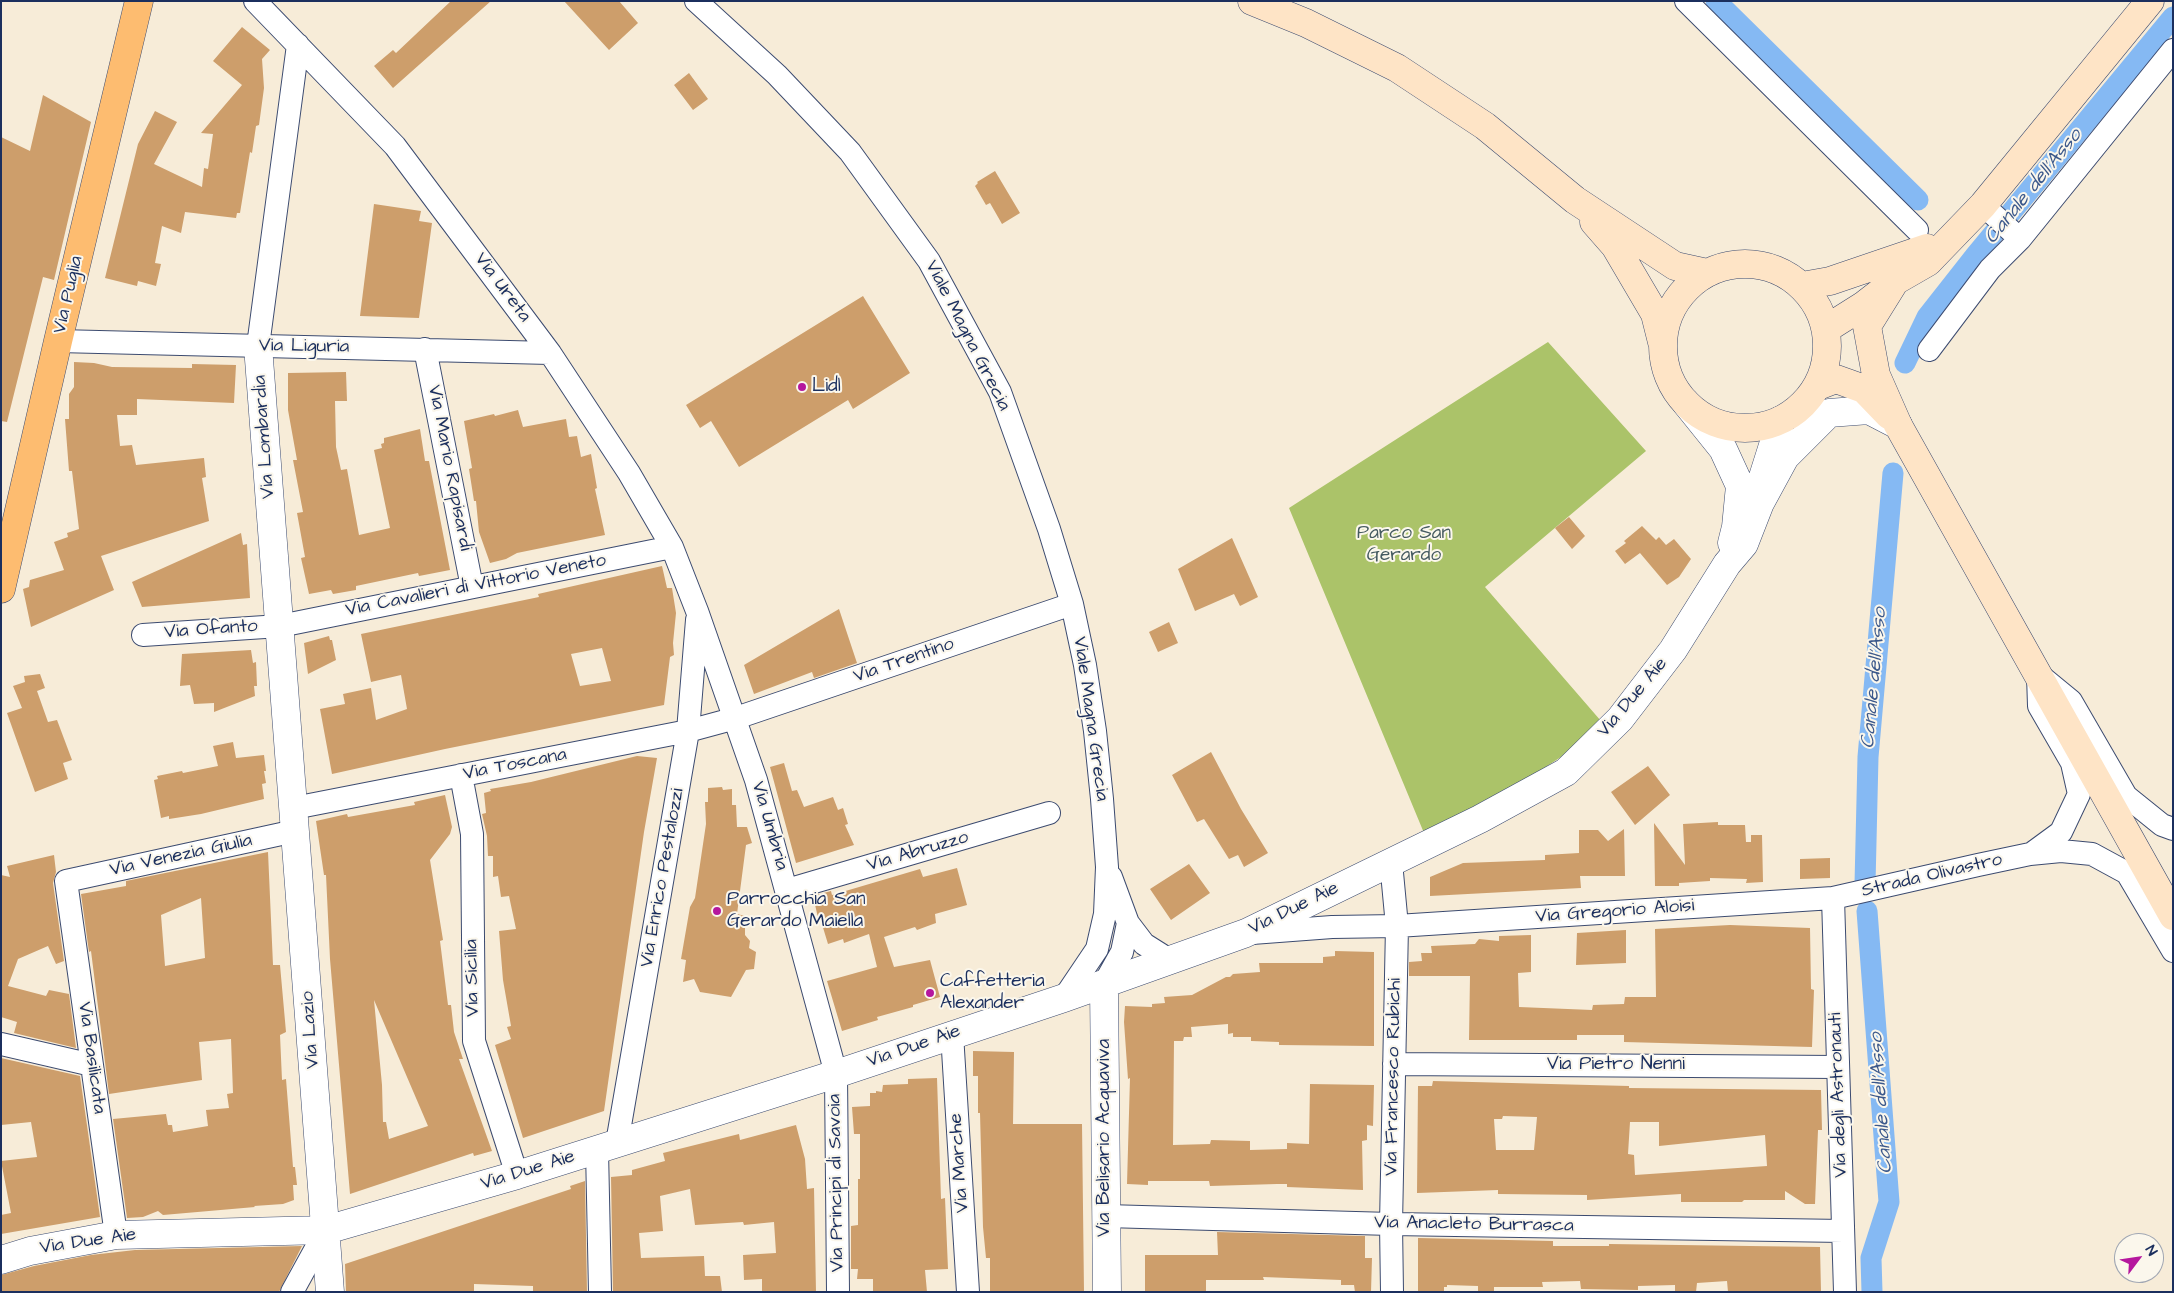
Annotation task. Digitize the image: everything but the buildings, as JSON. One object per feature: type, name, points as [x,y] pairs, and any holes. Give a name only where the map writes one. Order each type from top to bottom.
[{"type":"main road","name":"Via Puglia","points":[[1,589],[139,1]]},
{"type":"main road","points":[[1252,1],[1306,22],[1397,68],[1485,126],[1575,200],[1675,266],[1707,273]]},
{"type":"main road","points":[[1826,329],[1864,305],[1895,281],[1928,262],[1982,205],[2150,1]]},
{"type":"main road","points":[[1575,200],[1615,246],[1656,314],[1663,344],[1665,366],[1673,386],[1686,403],[1707,419],[1731,427],[1757,428],[1781,420],[1802,406],[1818,386],[1825,368],[1828,349],[1826,329],[1817,306],[1802,286],[1780,272],[1756,264],[1731,264],[1707,273],[1689,286],[1675,302],[1666,322],[1663,344]]},
{"type":"main road","points":[[1802,286],[1830,281],[1949,240]]},
{"type":"main road","points":[[1895,281],[1867,326],[1876,375],[1898,425],[2173,916]]},
{"type":"main road","points":[[1826,329],[1846,336],[1876,375]]},
{"type":"main road","points":[[1818,386],[1836,379],[1864,389],[1898,425]]},
{"type":"street","name":"Via Ureta","points":[[255,1],[395,146],[550,353],[629,472],[672,547],[697,611]]},
{"type":"street","name":"Viale Magna Grecia","points":[[696,1],[776,75],[850,152],[929,261],[1000,392],[1049,529],[1072,604],[1095,731],[1108,867],[1105,914],[1097,949],[1064,998]]},
{"type":"street","points":[[1686,1],[1917,230]]},
{"type":"street","name":"Via Lombardia","points":[[295,819],[258,346],[298,45]]},
{"type":"street","points":[[1929,350],[1990,269],[2020,239],[2173,50]]},
{"type":"street","points":[[1982,205],[2020,239]]},
{"type":"street","name":"Via Liguria","points":[[58,341],[550,353]]},
{"type":"street","name":"Via Mario Rapisardi","points":[[425,350],[472,587]]},
{"type":"street","name":"Via Due Aie","points":[[1686,403],[1723,449],[1740,486],[1736,527],[1727,564]]},
{"type":"street","name":"Via Due Aie","points":[[1,1260],[30,1251],[116,1235],[326,1230],[517,1175],[836,1074],[1064,998],[1246,933],[1480,820],[1566,772],[1620,719],[1673,650],[1727,564],[1744,544],[1760,503],[1785,457],[1829,413],[1869,410],[1898,425]]},
{"type":"street","name":"Via Due Aie","points":[[1760,503],[1763,476],[1781,420]]},
{"type":"street","name":"Via Cavalieri di Vittorio Veneto","points":[[280,626],[672,547]]},
{"type":"street","name":"Via Trentino","points":[[736,718],[1072,604]]},
{"type":"street","name":"Via Umbria","points":[[697,611],[736,718],[787,890],[836,1074]]},
{"type":"street","name":"Via Enrico Pestalozzi","points":[[600,1292],[607,1146],[688,730],[697,611]]},
{"type":"street","name":"Via Ofanto","points":[[142,635],[280,626]]},
{"type":"street","points":[[2038,675],[2071,701],[2126,796],[2162,826],[2173,829]]},
{"type":"street","name":"Strada Olivastro","points":[[2030,854],[2061,832],[2079,794],[2072,763],[2039,706],[2038,675]]},
{"type":"street","name":"Via Toscana","points":[[295,819],[461,775],[688,730],[736,718]]},
{"type":"street","name":"Via Sicilia","points":[[461,775],[472,834],[474,1041],[517,1175]]},
{"type":"street","name":"Via Abruzzo","points":[[787,890],[1049,813]]},
{"type":"street","name":"Via Venezia Giulia","points":[[66,881],[295,819]]},
{"type":"street","name":"Via Lazio","points":[[295,819],[330,1292]]},
{"type":"street","name":"Strada Olivastro","points":[[1841,896],[1884,888],[2030,854],[2061,851],[2092,854],[2127,873],[2173,951]]},
{"type":"street","name":"Via Francesco Rubichi","points":[[1391,862],[1397,926],[1391,1224],[1392,1292]]},
{"type":"street","name":"Viale Magna Grecia","points":[[1108,867],[1128,923],[1144,944],[1170,961]]},
{"type":"street","name":"Via Basilicata","points":[[66,881],[116,1235]]},
{"type":"street","name":"Via Gregorio Aloisi","points":[[1246,933],[1332,927],[1397,926],[1841,896]]},
{"type":"street","name":"Via degli Astronauti","points":[[1841,896],[1838,1067],[1845,1292]]},
{"type":"street","points":[[1104,984],[1122,952],[1128,923]]},
{"type":"street","name":"Viale Magna Grecia","points":[[1097,949],[1104,984]]},
{"type":"street","name":"Via Belisario Acquaviva","points":[[1104,984],[1107,1292]]},
{"type":"street","name":"Via Marche","points":[[952,1034],[968,1292]]},
{"type":"street","points":[[1,1044],[92,1065]]},
{"type":"street","name":"Via Pietro Nenni","points":[[1394,1064],[1838,1067]]},
{"type":"street","name":"Via Principi di Savoia","points":[[836,1074],[838,1292]]},
{"type":"street","name":"Via Anacleto Burrasca","points":[[1106,1216],[1391,1224],[1843,1231]]},
{"type":"street","points":[[292,1292],[326,1230]]},
{"type":"green space","name":"Parco San Gerardo","points":[[1548,342],[1646,451],[1485,587],[1601,721],[1570,751],[1538,772],[1424,833],[1289,508]]},
{"type":"waterway","points":[[1716,1],[1918,200]]},
{"type":"waterway","name":"Canale dell'Asso","points":[[1905,363],[1927,317],[1975,256],[2173,17]]},
{"type":"waterway","name":"Canale dell'Asso","points":[[1865,884],[1868,757],[1893,473]]},
{"type":"waterway","name":"Canale dell'Asso","points":[[1867,911],[1889,1202],[1871,1258],[1872,1292]]},
{"type":"place","name":"Lidl","points":[[802,387]]},
{"type":"place","name":"Parrocchia San Gerardo Maiella","points":[[717,911]]},
{"type":"place","name":"Caffetteria Alexander","points":[[930,993]]}]
